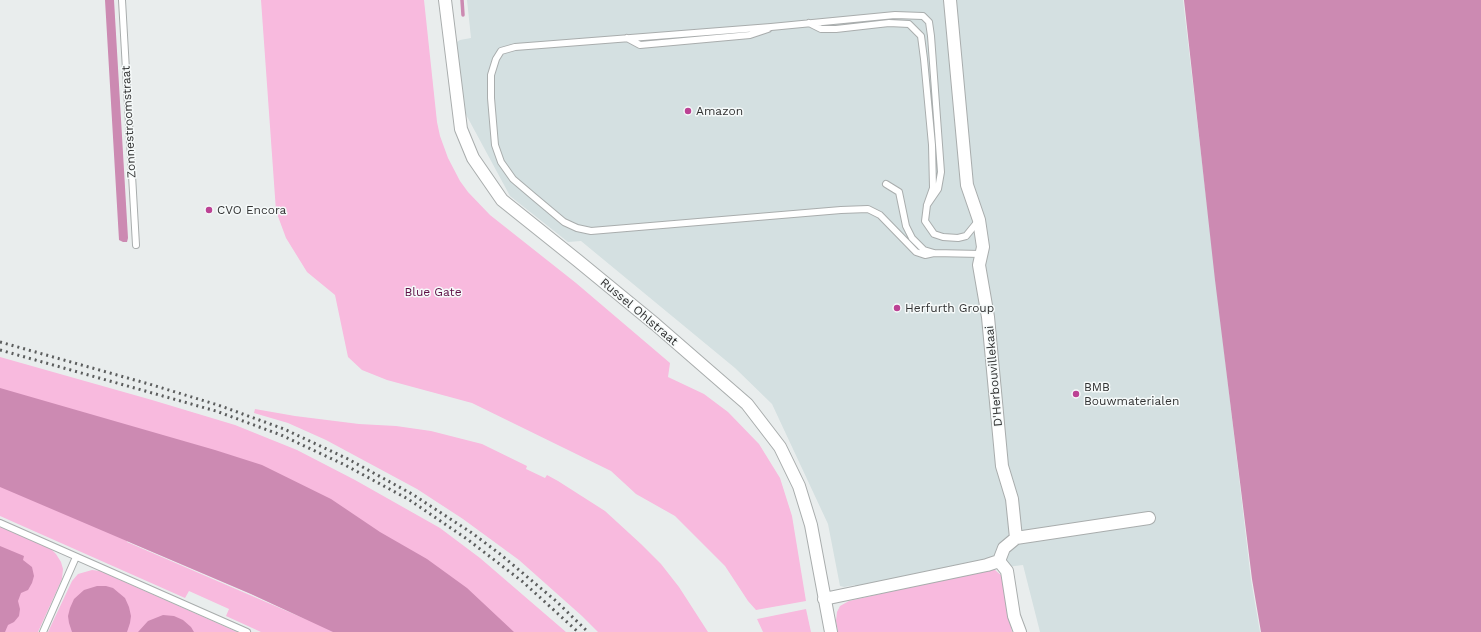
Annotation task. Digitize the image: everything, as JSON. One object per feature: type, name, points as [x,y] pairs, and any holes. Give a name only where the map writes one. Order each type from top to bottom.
[{"type":"street","name":"Russel Ohlstraat","points":[[445,0],[461,129],[473,158],[502,200],[643,314],[747,404],[780,446],[799,486],[811,525],[831,632]]},
{"type":"street","name":"D'Herbouvillekaai","points":[[950,0],[967,185],[979,220],[983,247],[980,259],[988,317],[1002,466],[1012,499],[1016,538]]},
{"type":"street","points":[[999,561],[1004,548],[1016,538],[1149,518]]},
{"type":"street","points":[[824,599],[987,565],[999,561]]},
{"type":"street","points":[[999,561],[1007,571],[1014,616],[1020,632]]},
{"type":"lane","name":"Zonnestroomstraat","points":[[122,0],[136,245]]},
{"type":"lane","points":[[927,205],[938,189],[941,172],[929,22],[923,16],[910,15],[771,27],[683,32],[515,47],[501,51],[496,59],[491,75],[491,98],[495,145],[501,162],[513,179],[564,222],[577,228],[591,231],[868,209],[880,215],[916,252],[925,255],[934,253]]},
{"type":"lane","points":[[809,23],[821,29],[836,29],[889,23],[909,24],[920,36],[924,59],[932,145],[933,188],[927,205],[925,220],[934,234],[943,237],[966,236],[979,220]]},
{"type":"lane","points":[[886,184],[899,192],[906,226],[912,238],[924,250],[934,253],[980,259]]},
{"type":"lane","points":[[0,523],[247,632]]},
{"type":"lane","points":[[43,632],[76,556]]},
{"type":"shaded area","points":[[105,0],[114,0],[128,238],[127,242],[119,240]]},
{"type":"shaded area","points":[[467,0],[1183,0],[1251,580],[1260,632],[1040,632],[1023,565],[855,586],[840,586],[828,524],[772,404],[735,368],[581,241],[568,242],[510,196],[463,109],[456,45],[460,40],[471,38]]},
{"type":"shaded area","points":[[1184,0],[1481,0],[1481,632],[1261,632],[1252,579],[1215,280]]},
{"type":"shaded area","points":[[0,388],[262,465],[331,499],[380,532],[427,559],[467,588],[514,632],[333,632],[251,594],[0,487]]},
{"type":"shaded area","points":[[0,546],[24,556],[23,560],[32,567],[34,576],[28,590],[21,593],[18,601],[20,609],[19,616],[14,622],[8,625],[5,632],[0,632]]},
{"type":"shaded area","points":[[97,586],[113,588],[125,598],[131,616],[127,632],[72,632],[68,616],[74,599],[84,590]]},
{"type":"shaded area","points":[[163,615],[174,616],[183,620],[194,632],[138,632],[148,621]]},
{"type":"green space","name":"Blue Gate","points":[[261,0],[424,0],[437,122],[440,136],[448,158],[460,181],[468,192],[490,215],[576,283],[670,363],[668,377],[704,394],[728,412],[759,444],[780,478],[792,516],[806,601],[756,610],[748,601],[725,566],[675,516],[636,494],[611,471],[472,403],[387,380],[362,370],[348,357],[335,295],[307,272],[286,238],[276,211]]},
{"type":"green space","points":[[0,357],[235,425],[297,450],[355,480],[440,528],[480,558],[566,632],[505,632],[0,397]]},
{"type":"green space","points":[[255,409],[295,416],[359,424],[396,426],[431,431],[482,444],[527,466],[526,469],[545,478],[547,475],[605,511],[641,544],[661,564],[679,587],[708,632],[598,632],[519,560],[463,519],[417,489],[326,440],[288,423],[254,413]]},
{"type":"green space","points":[[0,464],[358,632],[261,632],[226,616],[229,609],[189,591],[185,598],[0,516]],"holes":[[[127,541],[251,594],[310,621]]]},
{"type":"green space","points":[[0,527],[51,549],[61,562],[63,569],[62,579],[38,632],[0,632]]},
{"type":"green space","points":[[92,570],[100,571],[237,632],[48,632],[72,581],[78,574]]},
{"type":"green space","points":[[985,570],[995,570],[1002,576],[1012,632],[838,632],[836,621],[837,612],[840,606],[849,601]]},
{"type":"green space","points":[[806,609],[811,632],[763,632],[757,619]]},
{"type":"waterway","points":[[462,0],[463,15]]},
{"type":"railway","points":[[0,342],[218,405],[284,429],[348,459],[412,494],[472,533],[500,554],[556,601],[588,632]]},
{"type":"railway","points":[[0,350],[216,411],[281,435],[345,465],[408,499],[467,539],[523,582],[578,632]]},
{"type":"place","name":"Amazon","points":[[688,111]]},
{"type":"place","name":"CVO Encora","points":[[209,210]]},
{"type":"place","name":"Herfurth Group","points":[[897,308]]},
{"type":"place","name":"BMB Bouwmaterialen","points":[[1076,394]]}]
